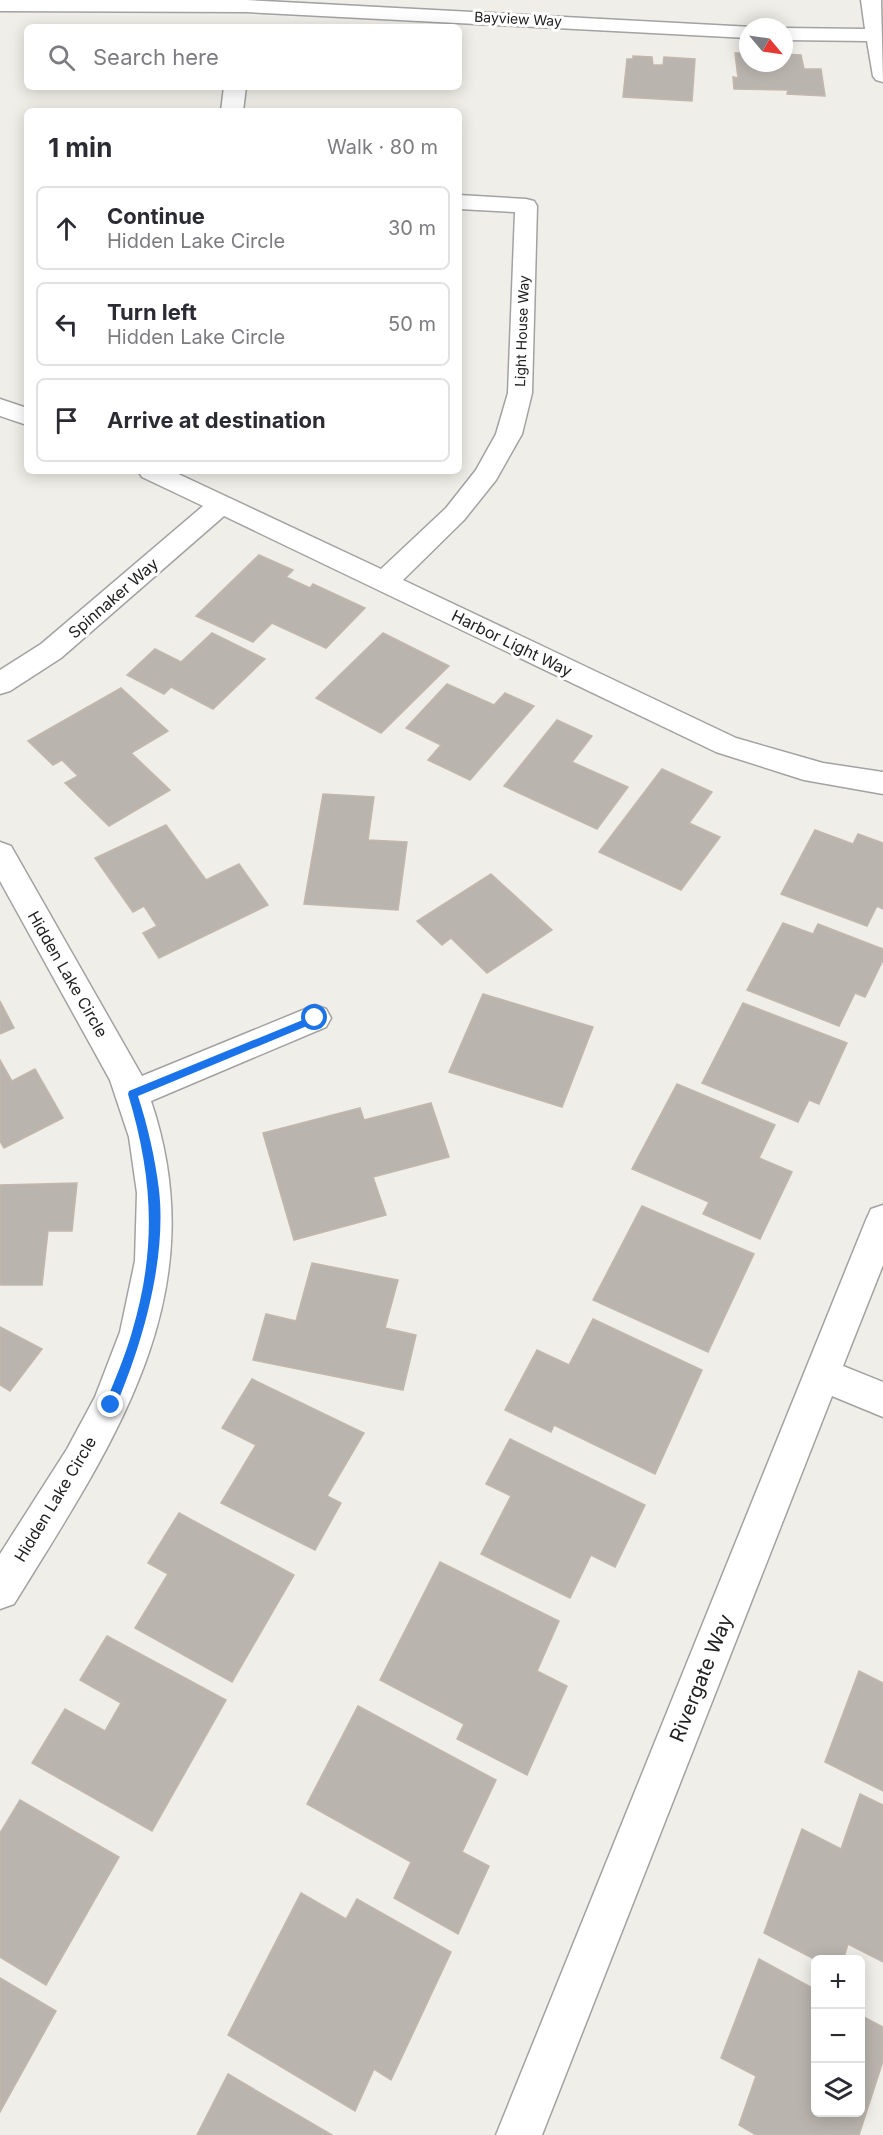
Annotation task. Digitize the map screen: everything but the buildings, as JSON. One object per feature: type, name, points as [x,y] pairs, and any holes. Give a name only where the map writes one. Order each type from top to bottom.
[{"type":"street","points":[[871,0],[883,75]]},
{"type":"street","name":"Bayview Way","points":[[0,5],[246,6],[739,32]]},
{"type":"street","points":[[243,24],[246,6]]},
{"type":"street","points":[[793,34],[876,35]]},
{"type":"street","points":[[232,108],[235,90]]},
{"type":"street","name":"Light House Way","points":[[384,582],[455,514],[487,474],[509,434],[520,393],[526,206],[462,202]]},
{"type":"street","points":[[0,408],[24,416]]},
{"type":"street","name":"Harbor Light Way","points":[[157,474],[726,745],[785,765],[854,781],[883,783]]},
{"type":"street","name":"Spinnaker Way","points":[[0,684],[51,651],[222,504]]},
{"type":"street","name":"Hidden Lake Circle","points":[[0,854],[126,1077],[146,1137],[154,1193],[153,1261],[138,1332],[111,1405],[80,1462],[0,1590]]},
{"type":"street","points":[[133,1094],[315,1018]]},
{"type":"street","name":"Rivergate Way","points":[[519,2135],[883,1220]]},
{"type":"street","points":[[822,1374],[883,1400]]},
{"type":"route","points":[[111,1405],[138,1332],[153,1261],[154,1193],[146,1137],[133,1094],[315,1018]]}]
